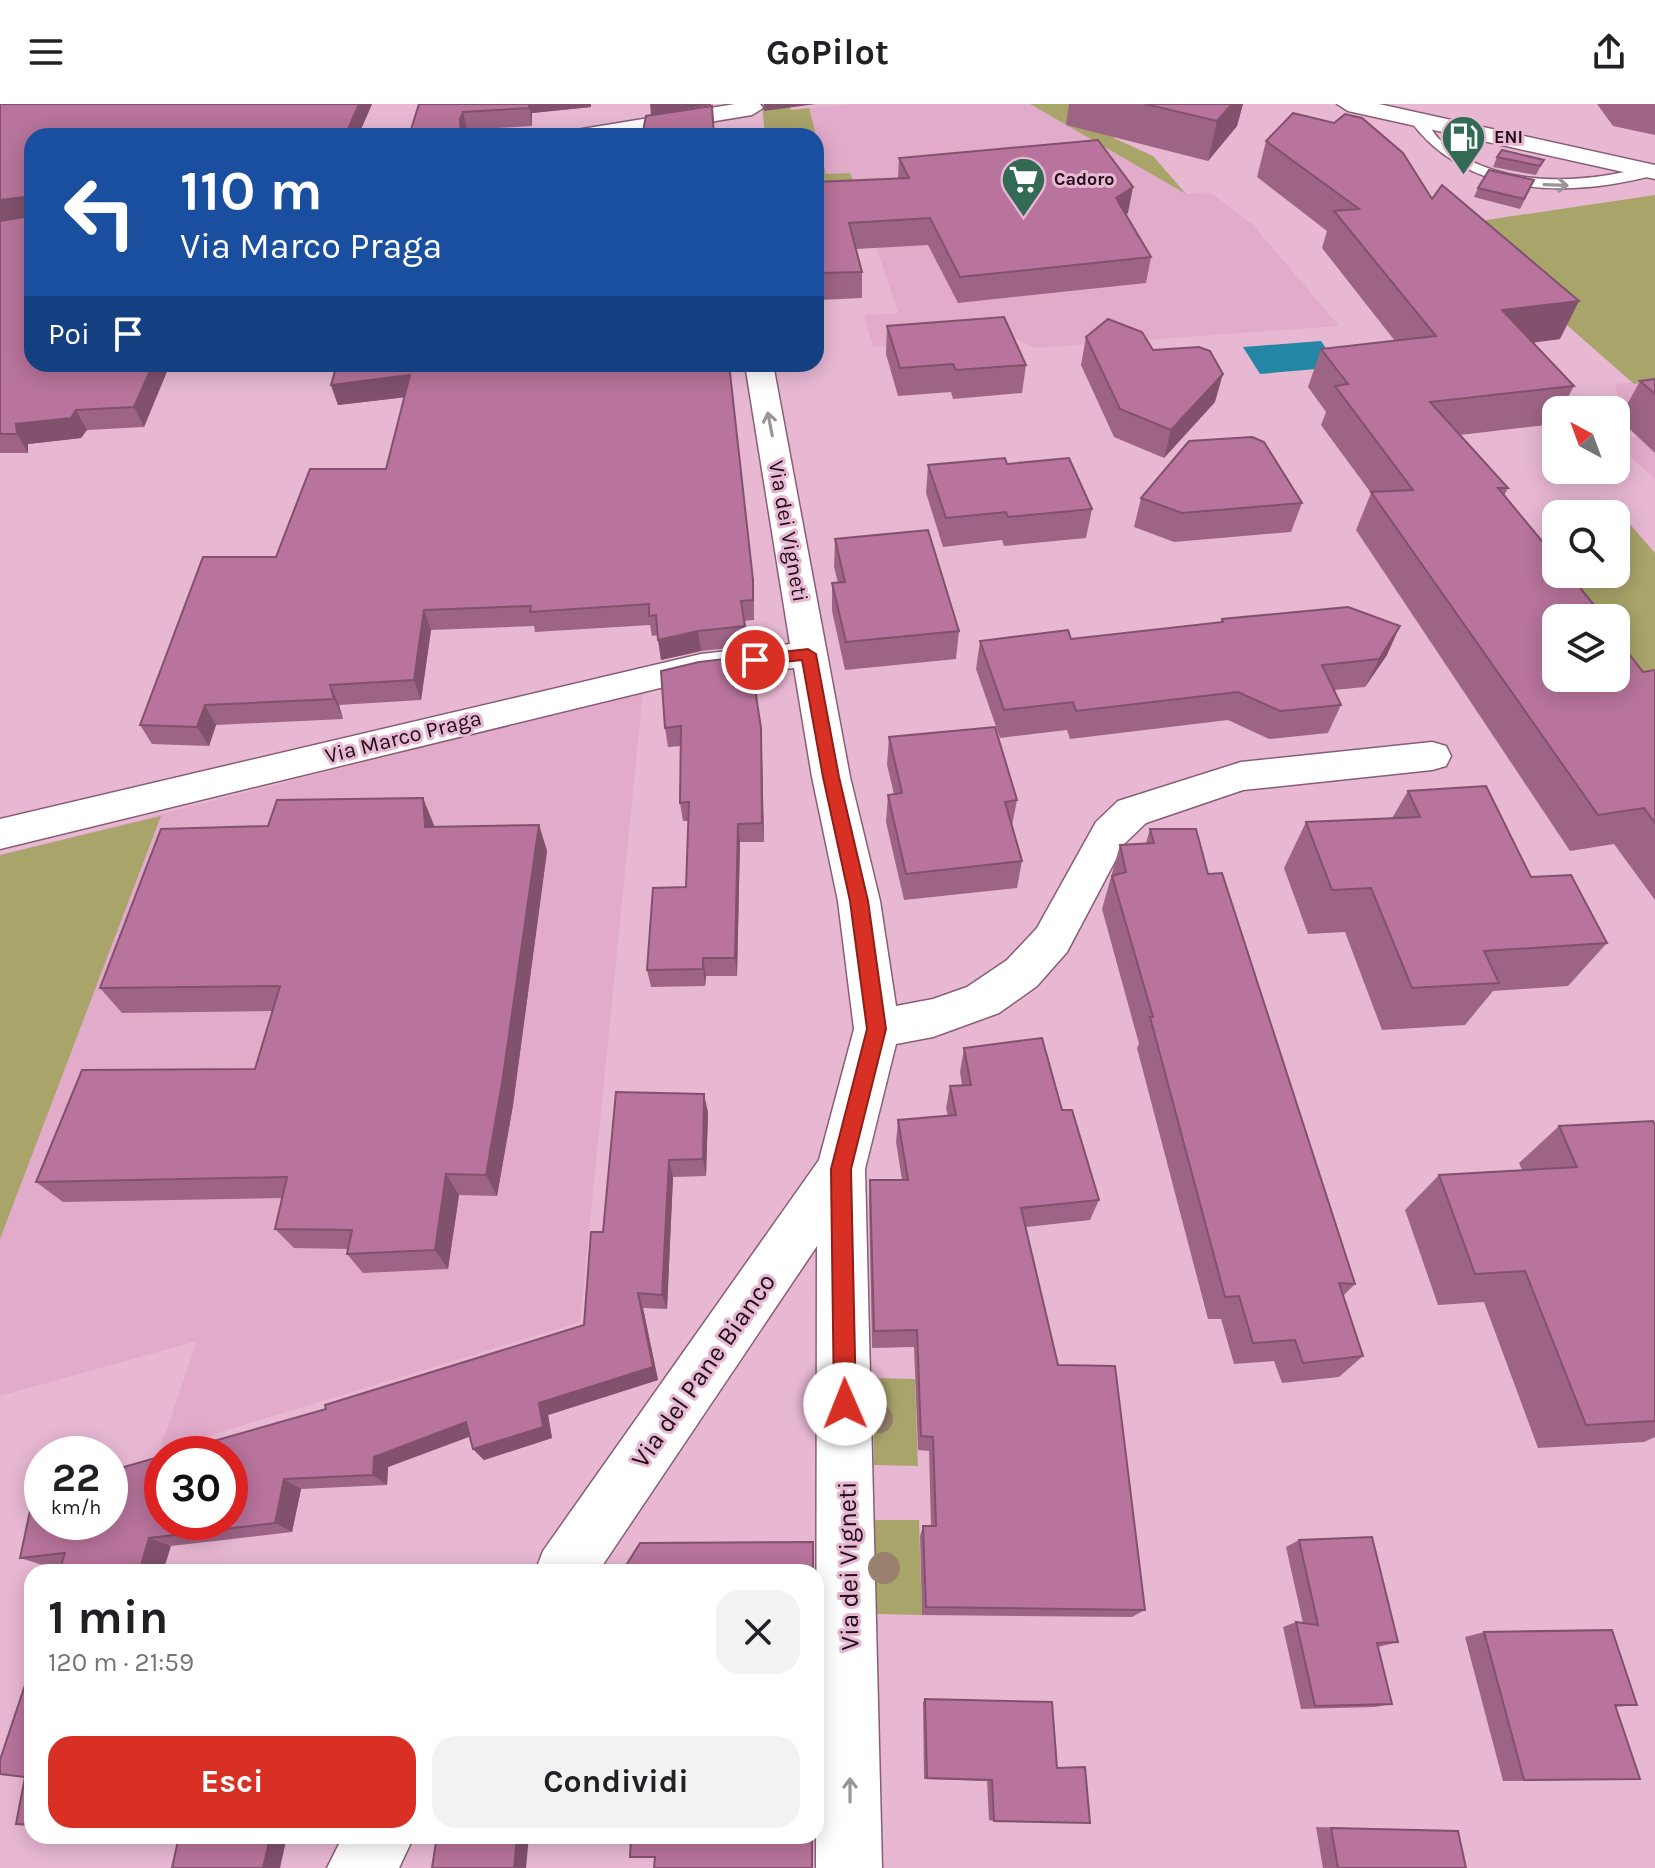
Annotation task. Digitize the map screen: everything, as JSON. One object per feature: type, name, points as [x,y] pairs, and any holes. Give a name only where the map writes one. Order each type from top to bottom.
[{"type":"street","points":[[1348,104],[1654,171]]},
{"type":"street","points":[[641,128],[752,113]]},
{"type":"street","name":"Via dei Vigneti","points":[[761,372],[790,529],[808,654],[859,901],[877,1029],[841,1169],[849,1868]]},
{"type":"street","name":"Via Marco Praga","points":[[0,834],[701,666],[808,654]]},
{"type":"street","points":[[877,1029],[933,1018],[983,1000],[1022,973],[1052,940],[1110,833],[1132,812],[1241,776],[1432,756]]},
{"type":"street","name":"Via del Pane Bianco","points":[[569,1564],[841,1169]]},
{"type":"street","points":[[360,1868],[376,1844]]},
{"type":"lane","points":[[1416,119],[1439,148],[1476,167],[1537,184],[1585,185],[1627,180],[1654,171]]},
{"type":"shaded area","points":[[762,104],[789,104],[791,110],[809,108],[814,128],[764,128]]},
{"type":"shaded area","points":[[789,104],[791,110],[851,104],[1030,104],[1186,194],[1210,192],[1253,225],[1339,326],[1036,348],[1014,338],[873,347],[864,315],[898,313],[859,195],[824,197],[824,128],[771,128]]},
{"type":"shaded area","points":[[1030,104],[1112,104],[1109,115],[1114,138],[1153,156],[1186,194]]},
{"type":"shaded area","points":[[824,166],[826,174],[850,173],[857,190],[824,192]]},
{"type":"shaded area","points":[[1655,195],[1655,381],[1634,384],[1440,214],[1459,224]]},
{"type":"shaded area","points":[[1655,381],[1655,479],[1630,457],[1630,438],[1639,437],[1630,427],[1630,396],[1617,396],[1615,384]]},
{"type":"shaded area","points":[[1630,524],[1655,553],[1655,670],[1639,672],[1630,661],[1630,604],[1585,604],[1571,588],[1630,588]]},
{"type":"shaded area","points":[[643,691],[580,1322],[208,1436],[164,1436],[197,1341],[0,1396],[0,855]]},
{"type":"shaded area","points":[[161,816],[0,1239],[0,855]]},
{"type":"shaded area","points":[[873,1378],[915,1379],[918,1466],[874,1465]]},
{"type":"shaded area","points":[[873,1520],[919,1520],[922,1615],[875,1614]]},
{"type":"water","points":[[1321,341],[1339,367],[1260,374],[1243,347]]},
{"type":"building","points":[[0,104],[359,104],[348,128],[24,128],[24,197],[0,200]]},
{"type":"building","points":[[419,104],[529,104],[529,108],[463,112],[461,128],[412,128]]},
{"type":"building","points":[[1145,104],[1232,104],[1217,121]]},
{"type":"building","points":[[712,106],[713,128],[644,128],[646,116]]},
{"type":"building","points":[[1293,113],[1334,123],[1345,114],[1362,118],[1403,153],[1432,199],[1442,185],[1579,301],[1502,310],[1574,386],[1430,402],[1508,488],[1498,488],[1542,541],[1542,588],[1580,588],[1593,604],[1542,604],[1542,692],[1630,692],[1630,655],[1643,672],[1655,670],[1655,823],[1644,808],[1598,815],[1371,492],[1413,490],[1335,386],[1348,384],[1321,349],[1436,336],[1334,211],[1359,209],[1266,141]]},
{"type":"building","name":"Cadoro","points":[[1098,140],[1133,187],[1116,198],[1151,257],[960,277],[930,218],[849,223],[862,272],[824,273],[824,182],[909,178],[899,158]]},
{"type":"building","points":[[1502,150],[1544,160],[1540,166],[1497,157]]},
{"type":"building","points":[[1489,170],[1534,180],[1524,199],[1478,188]]},
{"type":"building","points":[[24,217],[24,372],[149,372],[134,407],[76,410],[71,418],[16,424],[17,434],[0,434],[0,221]]},
{"type":"building","points":[[1004,317],[1026,365],[956,370],[953,364],[900,368],[887,326]]},
{"type":"building","points":[[1108,319],[1142,332],[1153,350],[1199,347],[1210,351],[1223,374],[1171,430],[1120,409],[1086,337]]},
{"type":"building","points":[[335,372],[730,372],[753,580],[753,600],[741,601],[745,626],[698,631],[658,640],[656,615],[649,616],[649,604],[530,612],[531,606],[424,610],[414,680],[330,685],[334,699],[205,705],[197,727],[140,725],[203,557],[276,557],[310,469],[386,469],[410,375],[331,385]]},
{"type":"building","points":[[1655,379],[1655,394],[1640,381]]},
{"type":"building","points":[[1252,437],[1264,442],[1302,503],[1182,513],[1141,498],[1189,441]]},
{"type":"building","points":[[1005,458],[1007,464],[1069,458],[1092,509],[1008,517],[1006,512],[946,518],[928,465]]},
{"type":"building","points":[[928,530],[959,631],[846,642],[832,583],[845,582],[835,539]]},
{"type":"building","points":[[1348,607],[1400,626],[1379,659],[1322,665],[1341,705],[1280,711],[1238,692],[1076,711],[1073,702],[1004,710],[980,641],[1068,630],[1071,639],[1223,622],[1222,619]]},
{"type":"building","points":[[750,656],[761,728],[762,823],[738,824],[735,958],[703,958],[703,969],[647,970],[653,888],[686,887],[689,802],[680,803],[681,726],[665,728],[661,671],[699,662]]},
{"type":"building","points":[[995,727],[1017,800],[1005,802],[1022,861],[906,874],[888,795],[902,793],[889,737]]},
{"type":"building","points":[[1486,786],[1531,877],[1571,875],[1607,943],[1484,951],[1499,983],[1412,988],[1371,888],[1332,890],[1306,822],[1420,817],[1408,791]]},
{"type":"building","points":[[423,798],[425,827],[539,825],[486,1175],[446,1174],[435,1250],[347,1254],[352,1230],[275,1229],[287,1177],[36,1182],[82,1070],[255,1069],[280,986],[100,988],[161,829],[268,826],[277,800]]},
{"type":"building","points":[[1150,829],[1196,829],[1208,874],[1222,873],[1355,1284],[1339,1283],[1363,1356],[1303,1363],[1295,1340],[1253,1343],[1239,1296],[1225,1297],[1150,1017],[1153,1017],[1112,876],[1126,872],[1120,845],[1154,843]]},
{"type":"building","points":[[1042,1038],[1062,1110],[1072,1110],[1099,1200],[1021,1208],[1058,1365],[1115,1366],[1145,1610],[926,1607],[923,1526],[936,1526],[933,1437],[921,1436],[917,1330],[874,1331],[870,1180],[908,1180],[898,1120],[956,1115],[950,1086],[971,1085],[964,1048]]},
{"type":"building","points":[[616,1092],[704,1094],[703,1159],[669,1160],[662,1295],[638,1293],[653,1367],[539,1403],[543,1427],[473,1449],[466,1422],[374,1457],[373,1475],[284,1479],[275,1523],[248,1526],[248,1436],[231,1436],[326,1409],[325,1405],[584,1325],[591,1232],[603,1232]]},
{"type":"building","points":[[1653,1121],[1655,1421],[1586,1425],[1525,1271],[1475,1274],[1439,1175],[1577,1167],[1559,1126]]},
{"type":"building","points":[[144,1461],[144,1540],[148,1540],[141,1564],[62,1564],[65,1553],[20,1558],[24,1539],[128,1540],[128,1466]]},
{"type":"building","points":[[1372,1537],[1398,1642],[1377,1643],[1392,1704],[1315,1706],[1296,1622],[1318,1625],[1299,1540]]},
{"type":"building","points":[[813,1542],[813,1564],[627,1564],[640,1543]]},
{"type":"building","points":[[1612,1630],[1637,1705],[1615,1705],[1640,1779],[1524,1780],[1484,1632]]},
{"type":"building","points":[[24,1688],[24,1777],[0,1774],[0,1760]]},
{"type":"building","points":[[925,1699],[1052,1702],[1057,1768],[1085,1767],[1090,1823],[994,1821],[992,1780],[927,1778]]},
{"type":"building","points":[[24,1782],[24,1824],[16,1824]]},
{"type":"building","points":[[1331,1828],[1458,1831],[1466,1868],[1338,1868]]},
{"type":"building","points":[[177,1844],[269,1844],[263,1868],[172,1868]]},
{"type":"building","points":[[436,1844],[516,1844],[514,1868],[432,1868]]},
{"type":"building","points":[[631,1844],[812,1844],[812,1868],[654,1868],[655,1857],[630,1857]]},
{"type":"place","name":"ENI","points":[[1463,176]]},
{"type":"place","name":"Cadoro","points":[[1023,218]]},
{"type":"route","points":[[755,660],[808,654],[859,901],[877,1029],[841,1169],[845,1404]]}]
